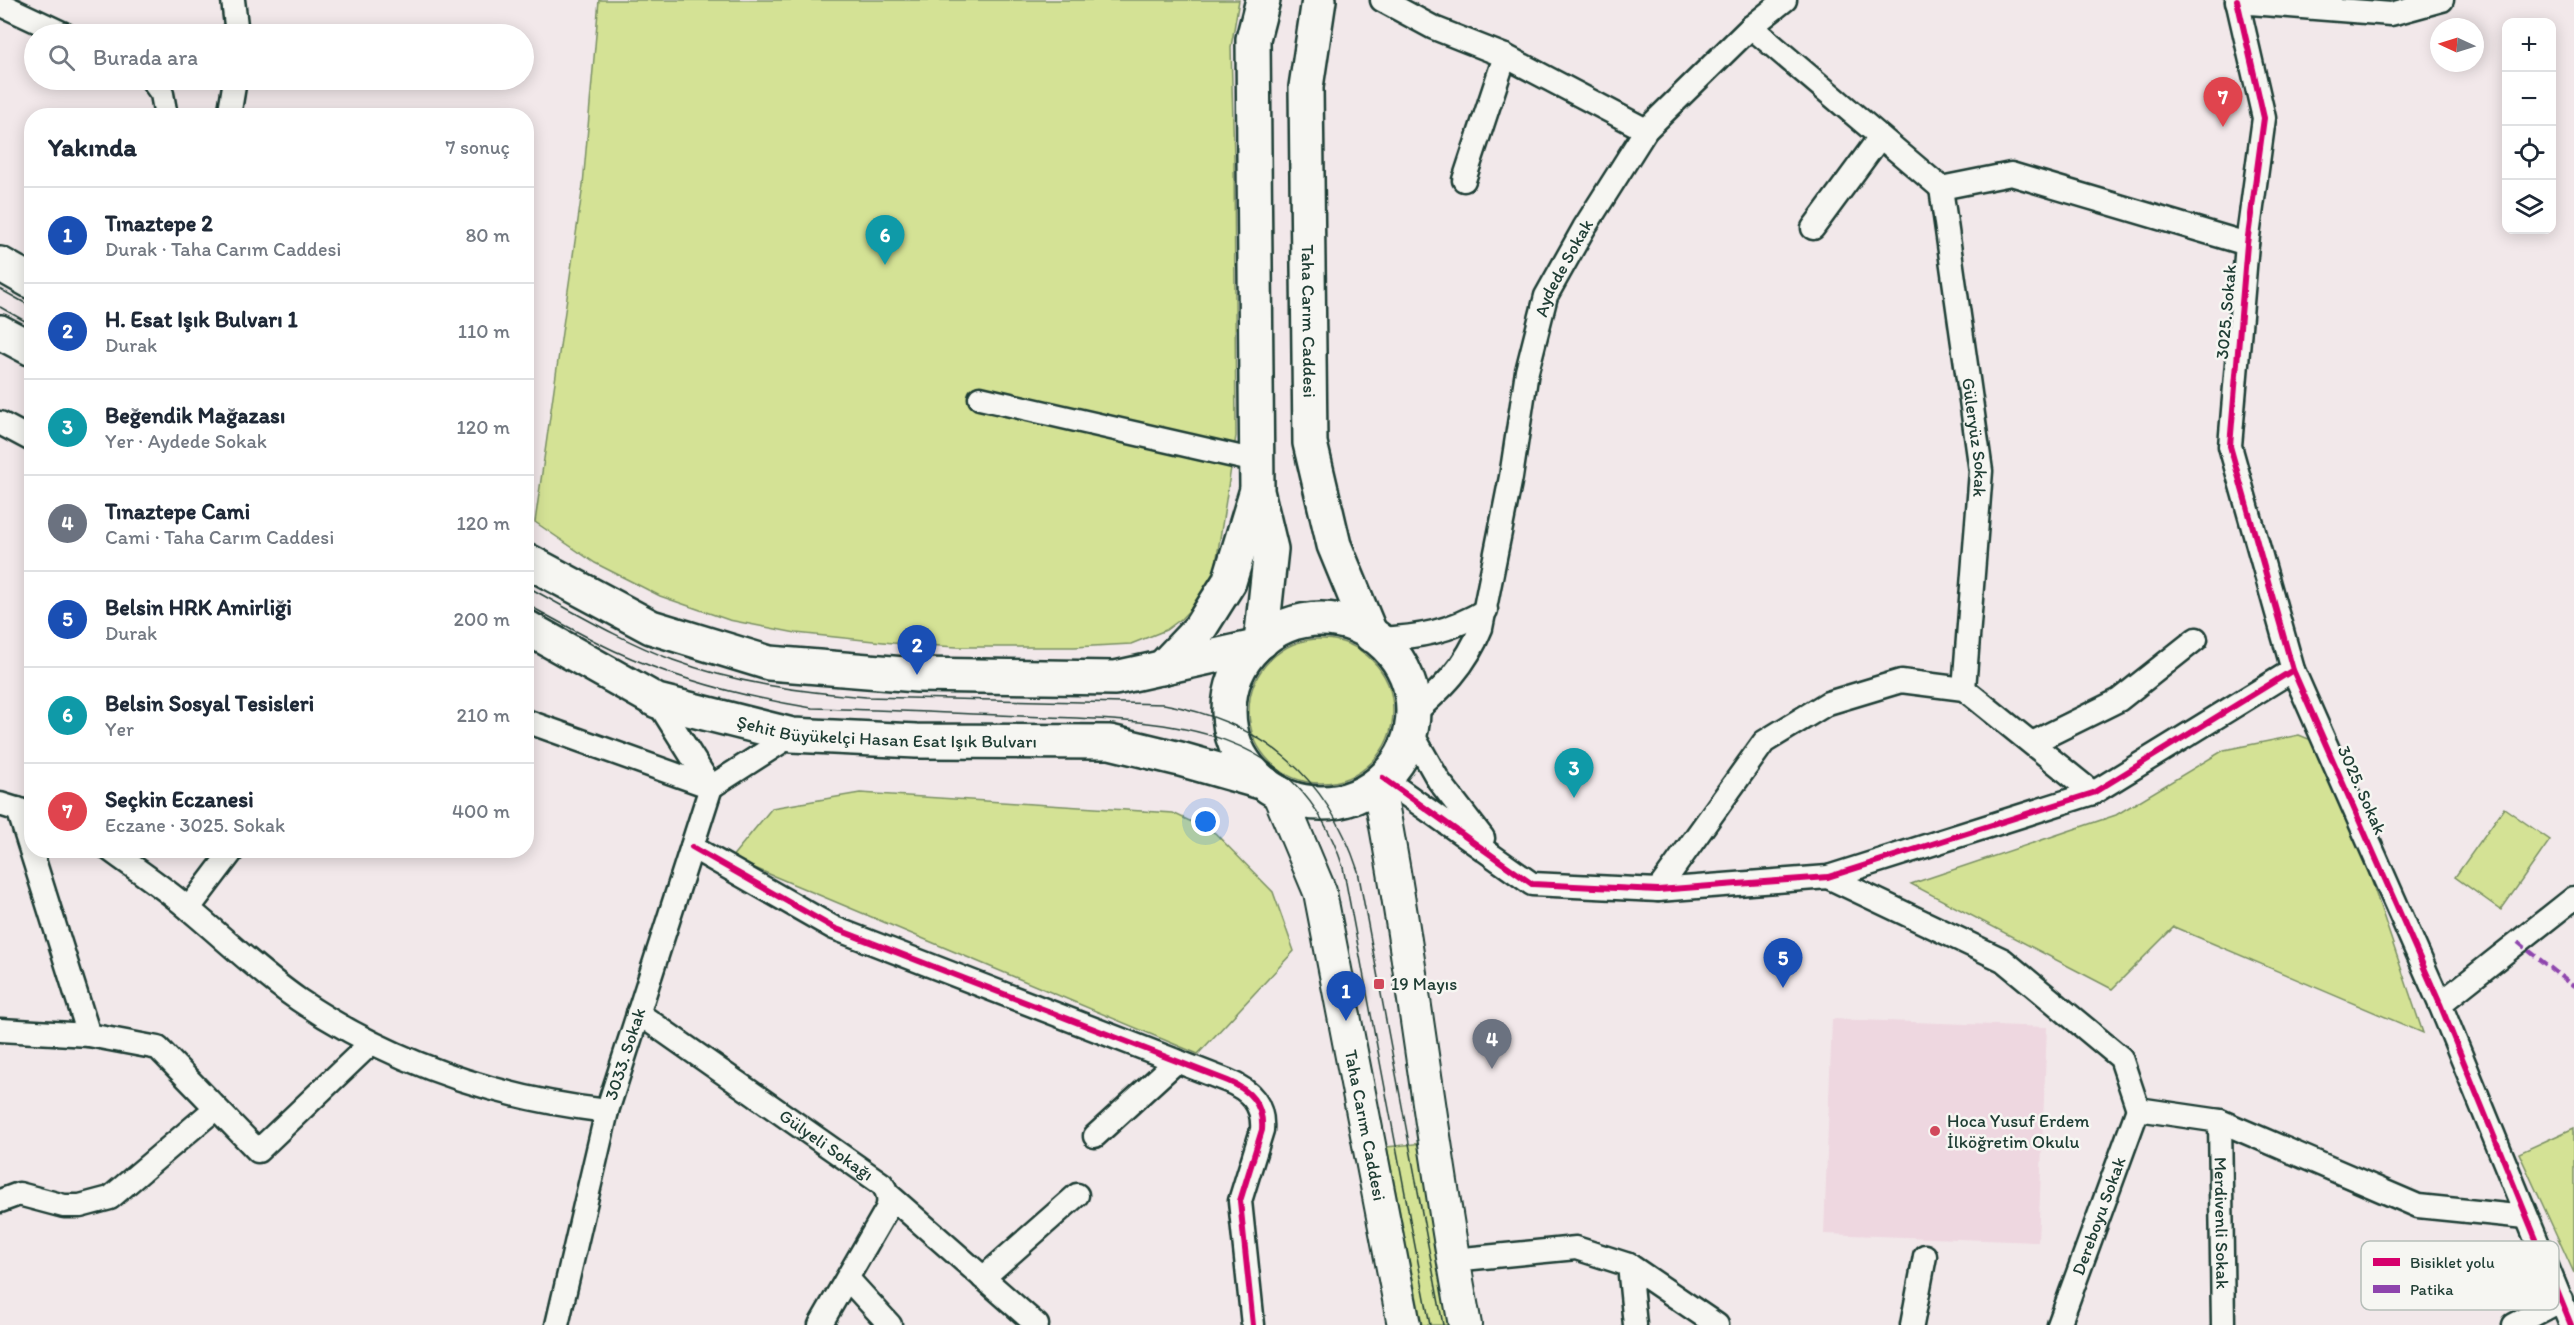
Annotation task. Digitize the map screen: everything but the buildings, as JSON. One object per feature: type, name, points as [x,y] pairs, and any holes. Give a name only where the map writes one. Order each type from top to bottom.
[{"type":"main road","points":[[534,564],[651,627],[769,663],[917,675],[1115,678],[1258,644],[1282,628],[1315,619],[1348,623],[1375,637],[1390,651],[1407,680],[1411,722],[1406,747],[1397,762],[1381,780],[1359,795],[1327,803],[1293,799],[1271,788],[1241,758],[1234,742],[1229,712],[1236,675],[1258,644],[1266,618],[1271,549],[1257,476],[1253,39],[1263,0]]},
{"type":"main road","name":"Taha Carım Caddesi","points":[[1319,0],[1306,87],[1310,443],[1334,545],[1375,637]]},
{"type":"main road","points":[[0,264],[24,278]]},
{"type":"main road","points":[[0,332],[24,346]]},
{"type":"main road","points":[[1162,668],[1200,628],[1229,582],[1257,476]]},
{"type":"main road","name":"Şehit Büyükelçi Hasan Esat Işık Bulvarı","points":[[534,631],[657,700],[792,735],[916,741],[1110,742],[1180,759],[1271,788]]},
{"type":"main road","points":[[1381,780],[1453,1260],[1465,1325]]},
{"type":"main road","name":"Taha Carım Caddesi","points":[[1271,788],[1320,892],[1404,1325]]},
{"type":"street","points":[[233,0],[236,24]]},
{"type":"street","points":[[1382,0],[1434,27],[1505,56],[1646,130]]},
{"type":"street","name":"Aydede Sokak","points":[[1411,722],[1465,662],[1474,646],[1486,610],[1511,477],[1527,371],[1546,296],[1584,228],[1646,130],[1751,27],[1785,0]]},
{"type":"street","points":[[2237,1],[2391,14],[2442,0]]},
{"type":"street","name":"3025. Sokak","points":[[2237,1],[2264,118],[2247,244],[2230,446],[2293,670],[2440,1004],[2536,1241]]},
{"type":"street","points":[[0,4],[43,24]]},
{"type":"street","points":[[1751,27],[1941,188],[2011,174],[2247,244]]},
{"type":"street","points":[[1464,180],[1505,56]]},
{"type":"street","points":[[159,90],[165,108]]},
{"type":"street","points":[[230,108],[233,90]]},
{"type":"street","points":[[1813,228],[1880,137]]},
{"type":"street","name":"Güleryüz Sokak","points":[[1941,188],[1981,471],[1964,689]]},
{"type":"street","points":[[980,398],[1257,476]]},
{"type":"street","points":[[0,423],[24,436]]},
{"type":"street","points":[[1375,637],[1430,635],[1468,621],[1486,610]]},
{"type":"street","points":[[2032,743],[2119,700],[2196,639]]},
{"type":"street","points":[[1381,780],[1532,884],[1658,890],[1828,877],[2093,794],[2293,670]]},
{"type":"street","points":[[1658,890],[1764,742],[1828,703],[1901,681],[1964,689],[2093,794]]},
{"type":"street","points":[[657,700],[711,787]]},
{"type":"street","points":[[1411,722],[1424,757],[1455,805],[1504,860],[1532,884]]},
{"type":"street","points":[[534,724],[711,787]]},
{"type":"street","points":[[711,787],[792,735]]},
{"type":"street","name":"3033. Sokak","points":[[557,1325],[607,1111],[711,787]]},
{"type":"street","points":[[17,809],[24,831]]},
{"type":"street","points":[[692,847],[834,928],[1237,1084],[1252,1096],[1261,1112],[1262,1130],[1240,1201],[1253,1325]]},
{"type":"street","points":[[33,858],[89,1035]]},
{"type":"street","points":[[121,858],[189,908],[247,960],[289,993],[333,1022],[371,1043],[427,1068],[485,1088],[546,1102],[607,1111]]},
{"type":"street","points":[[189,908],[227,858]]},
{"type":"street","points":[[1828,877],[2002,960],[2121,1058],[2138,1109],[2220,1121],[2418,1206],[2526,1217]]},
{"type":"street","points":[[2440,1004],[2574,898]]},
{"type":"street","name":"Gülyeli Sokağı","points":[[638,1013],[882,1184],[889,1196],[887,1209],[820,1325]]},
{"type":"street","points":[[0,1030],[89,1035],[158,1048],[258,1151],[371,1043]]},
{"type":"street","points":[[1095,1136],[1177,1061]]},
{"type":"street","points":[[0,1201],[19,1194],[64,1206],[80,1206],[110,1198],[216,1107]]},
{"type":"street","name":"Dereboyu Sokak","points":[[2059,1325],[2138,1109]]},
{"type":"street","name":"Merdivenli Sokak","points":[[2220,1121],[2223,1325]]},
{"type":"street","points":[[983,1278],[1077,1195]]},
{"type":"street","points":[[889,1196],[1037,1325]]},
{"type":"street","points":[[1453,1260],[1576,1248],[1629,1265],[1717,1325]]},
{"type":"street","points":[[1912,1325],[1925,1256]]},
{"type":"street","points":[[1629,1265],[1635,1325]]},
{"type":"street","points":[[848,1279],[891,1325]]},
{"type":"street","name":"3025. Sokak","points":[[2559,1293],[2571,1325]]},
{"type":"street","points":[[2514,1325],[2543,1310]]},
{"type":"shaded area","name":"Hoca Yusuf Erdem İlköğretim Okulu","points":[[1832,1019],[2047,1027],[2038,1242],[1824,1234]]},
{"type":"green space","points":[[599,0],[1239,0],[1231,47],[1236,436],[1215,570],[1202,597],[1181,619],[1166,630],[1131,644],[1074,647],[957,647],[796,633],[729,620],[660,596],[595,563],[535,522],[583,185]]},
{"type":"green space","points":[[1321,639],[1349,644],[1372,660],[1388,683],[1393,711],[1388,739],[1372,762],[1349,778],[1321,783],[1293,778],[1270,762],[1254,739],[1249,711],[1254,683],[1270,660],[1293,644]]},
{"type":"green space","points":[[2299,735],[2326,746],[2423,1033],[2174,927],[2112,989],[1911,884],[2116,815],[2224,750]]},
{"type":"green space","points":[[860,793],[1173,813],[1215,833],[1273,892],[1294,951],[1198,1054],[731,858],[772,808]]},
{"type":"green space","points":[[2504,808],[2550,840],[2501,910],[2455,877]]},
{"type":"green space","points":[[2574,1128],[2574,1273],[2519,1153]]},
{"type":"green space","points":[[1423,1143],[1453,1325],[1422,1325],[1387,1147]]},
{"type":"tram line","points":[[0,289],[24,302]]},
{"type":"tram line","points":[[0,307],[24,320]]},
{"type":"tram line","points":[[534,590],[635,644],[673,660],[720,675],[792,689],[866,697],[1164,704],[1199,712],[1231,724],[1260,739],[1286,758],[1309,781],[1328,807],[1345,837],[1358,871],[1443,1325]]},
{"type":"tram line","points":[[534,608],[615,651],[663,671],[761,699],[812,708],[1121,720],[1168,726],[1213,736],[1255,754],[1291,780],[1321,817],[1343,867],[1430,1325]]},
{"type":"marked path","points":[[2518,942],[2574,987]]},
{"type":"cycle path","points":[[2237,0],[2264,118],[2247,244],[2230,446],[2293,670],[2440,1004],[2537,1241]]},
{"type":"cycle path","points":[[1383,778],[1532,884],[1658,890],[1828,877],[2093,793],[2293,670]]},
{"type":"cycle path","points":[[692,847],[834,928],[1228,1081],[1249,1094],[1258,1106],[1262,1121],[1262,1130],[1240,1201],[1253,1325]]},
{"type":"cycle path","points":[[2559,1296],[2571,1325]]},
{"type":"place","name":"Seçkin Eczanesi","points":[[2223,127]]},
{"type":"place","name":"Belsin Sosyal Tesisleri","points":[[885,265]]},
{"type":"place","name":"H. Esat Işık Bulvarı 1","points":[[917,675]]},
{"type":"place","name":"Beğendik Mağazası","points":[[1574,798]]},
{"type":"place","name":"19 Mayıs","points":[[1379,984]]},
{"type":"place","name":"Belsin HRK Amirliği","points":[[1783,988]]},
{"type":"place","name":"Tınaztepe 2","points":[[1346,1021]]},
{"type":"place","name":"Tınaztepe Cami","points":[[1492,1069]]},
{"type":"place","name":"Hoca Yusuf Erdem İlköğretim Okulu","points":[[1935,1131]]}]
